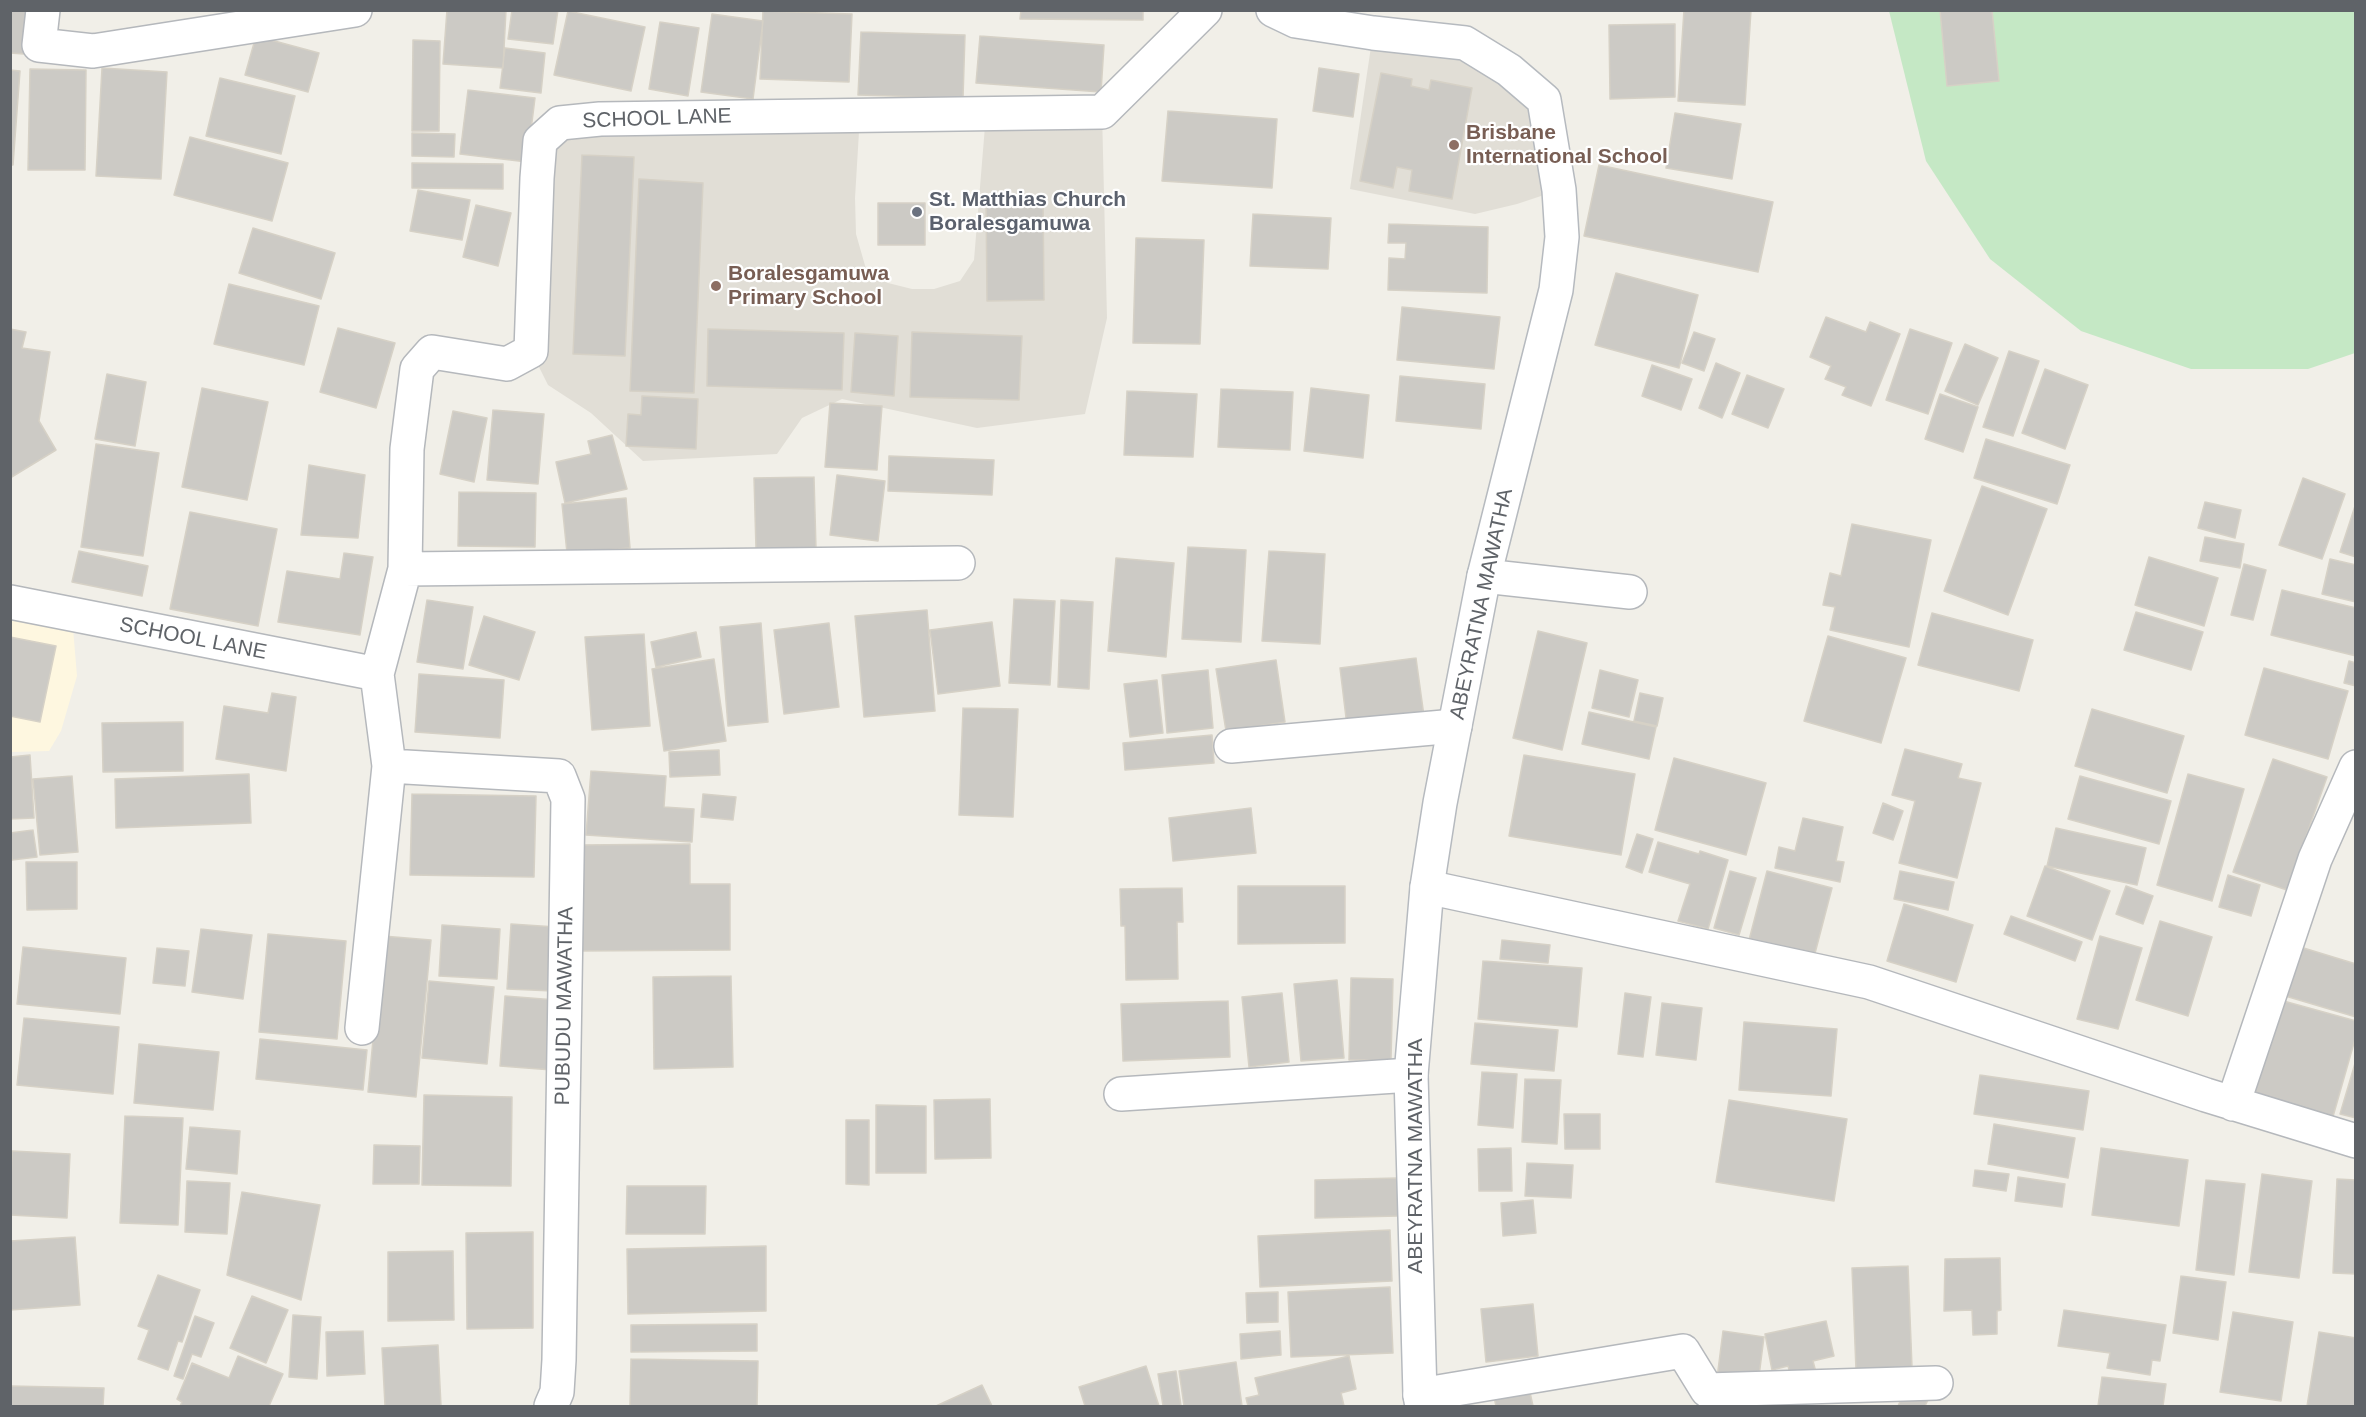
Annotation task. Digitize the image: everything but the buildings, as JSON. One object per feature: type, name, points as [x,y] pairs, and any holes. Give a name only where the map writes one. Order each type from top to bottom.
[{"type":"street","points":[[43,10],[39,45],[93,51],[355,10]]},
{"type":"street","name":"SCHOOL LANE","points":[[362,1028],[389,766],[377,674],[405,569],[407,449],[417,369],[432,352],[507,364],[531,351],[540,141],[560,123],[600,119],[1102,112],[1205,10]]},
{"type":"street","name":"ABEYRATNA MAWATHA","points":[[1273,10],[1296,21],[1372,33],[1464,43],[1509,70],[1544,100],[1559,190],[1562,237],[1556,290],[1484,576],[1427,887],[1411,1075],[1421,1401]]},
{"type":"street","points":[[405,569],[958,563]]},
{"type":"street","points":[[1484,576],[1630,592]]},
{"type":"street","name":"SCHOOL LANE","points":[[10,602],[377,674]]},
{"type":"street","points":[[1231,746],[1455,726]]},
{"type":"street","name":"PUBUDU MAWATHA","points":[[389,766],[559,776],[568,799],[559,1360],[557,1392],[551,1407]]},
{"type":"street","points":[[2233,1104],[2315,859],[2355,767]]},
{"type":"street","points":[[1427,887],[1869,982],[2233,1104],[2355,1141]]},
{"type":"street","points":[[1121,1094],[1411,1075]]},
{"type":"street","points":[[1421,1401],[1683,1350],[1707,1390],[1936,1383]]},
{"type":"shaded area","name":"Brisbane International School","points":[[1373,33],[1465,43],[1544,100],[1559,190],[1517,204],[1475,214],[1350,189]]},
{"type":"shaded area","name":"Boralesgamuwa Primary School","points":[[1102,112],[1107,318],[1085,414],[977,428],[842,399],[802,418],[777,454],[643,461],[591,413],[548,385],[531,351],[537,178],[560,123],[860,115],[855,198],[856,234],[866,269],[888,283],[912,289],[934,289],[960,281],[974,260],[986,114]]},
{"type":"shaded area","points":[[10,602],[72,616],[77,676],[61,731],[49,751],[11,752]]},
{"type":"green space","points":[[1889,11],[2355,11],[2355,353],[2308,369],[2191,369],[2081,331],[1990,259],[1926,161]]},
{"type":"place","name":"Brisbane International School","points":[[1454,145]]},
{"type":"place","name":"St. Matthias Church Boralesgamuwa","points":[[917,212]]},
{"type":"place","name":"Boralesgamuwa Primary School","points":[[716,286]]}]
